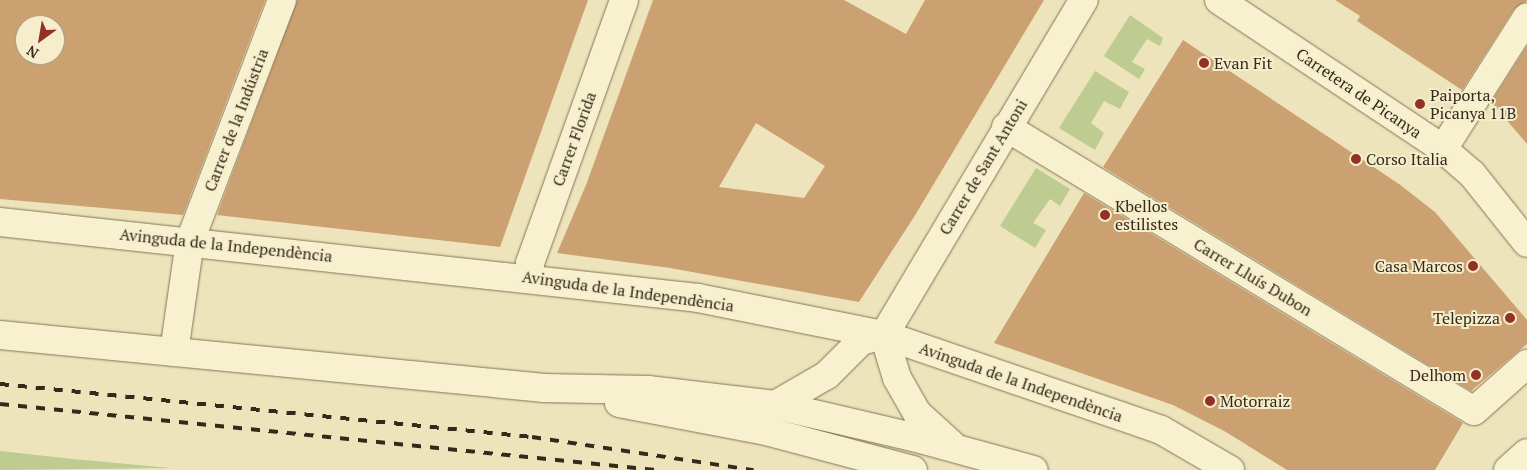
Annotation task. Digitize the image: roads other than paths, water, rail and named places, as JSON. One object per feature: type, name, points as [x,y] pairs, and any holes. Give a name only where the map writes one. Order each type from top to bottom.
[{"type":"street","name":"Carrer de la Indústria","points":[[174,352],[190,241],[282,0]]},
{"type":"street","name":"Carrer Florida","points":[[529,278],[534,249],[624,0]]},
{"type":"street","name":"Carrer de Sant Antoni","points":[[884,335],[1006,127],[1084,0]]},
{"type":"street","name":"Carretera de Picanya","points":[[1219,0],[1443,149],[1472,174],[1527,243]]},
{"type":"street","points":[[1443,149],[1527,17]]},
{"type":"street","name":"Carrer Lluís Dubon","points":[[1006,127],[1474,412],[1527,364]]},
{"type":"street","name":"Avinguda de la Independència","points":[[0,222],[190,241],[698,298],[884,335],[1161,430],[1230,470]]},
{"type":"street","points":[[0,335],[544,388],[648,390],[775,405],[957,449],[1034,470]]},
{"type":"street","points":[[775,405],[827,375],[861,341],[884,335],[897,378],[917,413],[957,449]]},
{"type":"street","points":[[544,388],[766,432],[913,470]]},
{"type":"street","points":[[1508,470],[1527,453]]},
{"type":"railway","points":[[0,384],[532,437],[754,470]]},
{"type":"railway","points":[[0,404],[656,470]]},
{"type":"place","name":"Evan Fit","points":[[1204,63]]},
{"type":"place","name":"Paiporta, Picanya 11B","points":[[1420,104]]},
{"type":"place","name":"Corso Italia","points":[[1356,159]]},
{"type":"place","name":"Kbellos estilistes","points":[[1105,215]]},
{"type":"place","name":"Casa Marcos","points":[[1473,266]]},
{"type":"place","name":"Telepizza","points":[[1510,318]]},
{"type":"place","name":"Delhom","points":[[1476,375]]},
{"type":"place","name":"Motorraiz","points":[[1210,401]]}]
